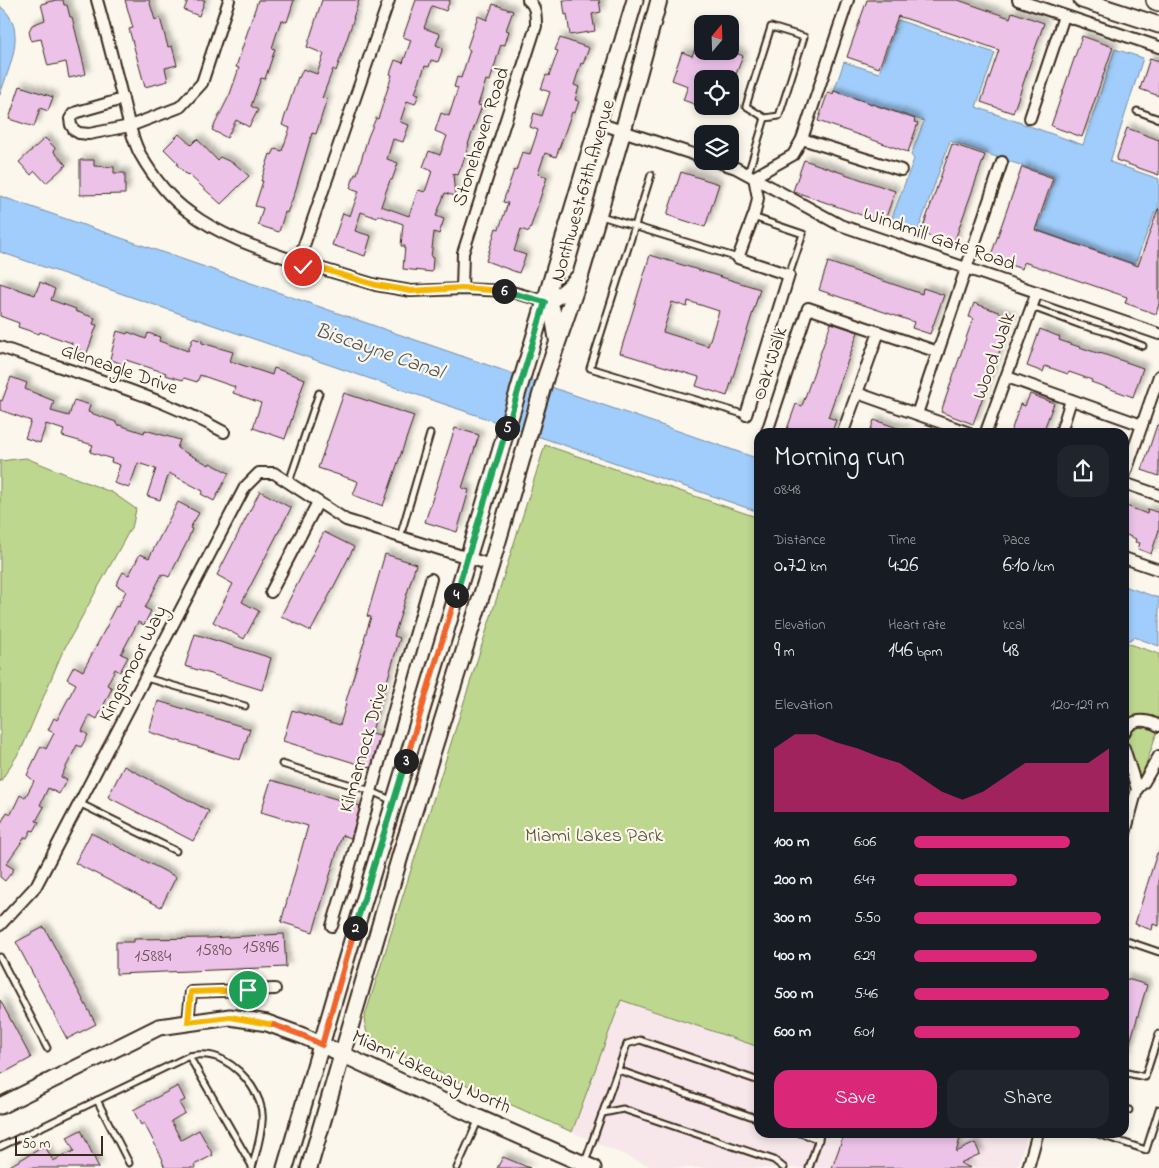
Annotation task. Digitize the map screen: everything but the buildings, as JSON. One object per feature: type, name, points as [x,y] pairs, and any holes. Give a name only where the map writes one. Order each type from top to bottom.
[{"type":"main road","name":"Northwest 67th Avenue","points":[[286,1168],[393,802],[635,0]]},
{"type":"main road","name":"Northwest 67th Avenue","points":[[309,1168],[415,808],[546,376],[581,274],[659,0]]},
{"type":"main road","points":[[1082,0],[1159,25]]},
{"type":"main road","points":[[558,344],[552,309],[545,302],[555,298],[571,286],[581,274]]},
{"type":"main road","points":[[393,802],[415,808]]},
{"type":"main road","name":"Miami Lakeway North","points":[[0,1106],[159,1027],[230,1017],[267,1023],[304,1036],[587,1167]]},
{"type":"street","points":[[97,0],[130,126],[140,153],[172,197],[188,212],[228,235],[376,285],[411,291],[462,288],[508,291],[545,302]]},
{"type":"street","points":[[123,99],[77,112],[70,119],[71,125],[79,133],[88,134],[130,126],[180,107],[202,83],[229,0]]},
{"type":"street","points":[[300,259],[389,0]]},
{"type":"street","name":"Stonehaven Road","points":[[462,288],[463,252],[536,26],[536,14],[532,3],[528,0]]},
{"type":"street","points":[[746,415],[789,275],[738,258],[758,198],[751,176],[793,155],[802,139],[848,0]]},
{"type":"street","points":[[1018,0],[1159,47]]},
{"type":"street","points":[[1030,118],[1064,16]]},
{"type":"street","points":[[598,122],[694,154]]},
{"type":"street","points":[[802,139],[901,170]]},
{"type":"street","points":[[917,414],[1002,162]]},
{"type":"street","name":"Windmill Gate Road","points":[[739,170],[840,225],[1159,334]]},
{"type":"street","name":"Wood Walk","points":[[988,428],[1037,292]]},
{"type":"street","name":"Oak Walk","points":[[769,428],[808,308],[879,332]]},
{"type":"street","points":[[844,428],[879,332],[938,352]]},
{"type":"street","name":"Gleneagle Drive","points":[[0,347],[193,415],[224,432]]},
{"type":"street","points":[[1129,463],[1159,376]]},
{"type":"street","points":[[1007,377],[1142,425]]},
{"type":"street","points":[[857,393],[956,428]]},
{"type":"street","points":[[1062,428],[1071,400]]},
{"type":"street","name":"Kingsmoor Way","points":[[0,925],[36,886],[81,804],[245,487],[259,473],[274,473],[346,520],[490,565]]},
{"type":"street","points":[[1129,485],[1159,495]]},
{"type":"street","points":[[271,592],[318,502]]},
{"type":"street","points":[[1129,560],[1159,570]]},
{"type":"street","name":"Kilmarnock Drive","points":[[332,926],[431,579]]},
{"type":"street","points":[[1129,726],[1135,721],[1147,721],[1159,726]]},
{"type":"street","points":[[1129,819],[1137,789],[1144,782],[1159,756]]},
{"type":"street","points":[[1129,764],[1137,789]]},
{"type":"street","points":[[188,1022],[191,992],[275,989]]},
{"type":"street","points":[[1028,1168],[1036,1138]]},
{"type":"lane","points":[[771,27],[804,37],[779,116],[765,118],[746,106],[771,27]]},
{"type":"lane","points":[[1137,111],[1159,119]]},
{"type":"lane","points":[[751,176],[765,118]]},
{"type":"lane","points":[[651,175],[590,368],[746,415]]},
{"type":"lane","points":[[598,215],[738,258]]},
{"type":"lane","points":[[753,217],[803,234],[789,275]]},
{"type":"lane","points":[[1032,306],[1143,346]]},
{"type":"lane","points":[[289,482],[319,393]]},
{"type":"lane","points":[[400,537],[430,434]]},
{"type":"lane","points":[[146,678],[245,706]]},
{"type":"lane","points":[[282,764],[371,791],[393,802]]},
{"type":"lane","points":[[81,804],[176,852]]},
{"type":"lane","points":[[1129,942],[1159,952]]},
{"type":"lane","points":[[0,956],[47,1048]]},
{"type":"lane","points":[[1129,1073],[1145,1077],[1159,1034]]},
{"type":"lane","points":[[587,1167],[626,1044],[640,1040],[754,1079]]},
{"type":"lane","points":[[0,1147],[189,1056],[203,1054],[223,1059],[243,1075],[258,1097],[263,1121],[252,1167]]},
{"type":"lane","points":[[189,1056],[252,1167]]},
{"type":"lane","points":[[618,1070],[754,1117]]},
{"type":"lane","points":[[97,1100],[129,1163]]},
{"type":"lane","points":[[603,1113],[623,1109],[774,1160],[784,1168]]},
{"type":"lane","points":[[1110,1138],[1146,1150],[1159,1109]]},
{"type":"lane","points":[[457,1168],[480,1118]]},
{"type":"lane","points":[[809,1168],[818,1140],[813,1138]]},
{"type":"shaded area","points":[[621,1000],[754,1045],[754,1138],[1026,1138],[1017,1168],[654,1168],[572,1132]]},
{"type":"green space","name":"Miami Lakes Park","points":[[545,445],[754,516],[754,1045],[621,1000],[572,1132],[373,1043],[367,1034],[364,1019]]},
{"type":"green space","points":[[26,458],[113,493],[136,509],[133,524],[62,653],[22,748],[0,782],[0,461]]},
{"type":"green space","points":[[1129,644],[1159,654],[1159,726],[1129,814]]},
{"type":"water","points":[[0,6],[9,15],[15,37],[12,60],[0,95]]},
{"type":"water","points":[[898,20],[995,53],[976,107],[1083,145],[1115,49],[1143,58],[1110,162],[1159,179],[1159,213],[1155,212],[1135,264],[1037,230],[1055,177],[950,141],[918,231],[891,220],[914,159],[911,155],[924,121],[834,91],[844,62],[879,73]]},
{"type":"water","name":"Biscayne Canal","points":[[0,196],[754,457],[754,510],[0,252]]},
{"type":"water","points":[[1129,588],[1159,598],[1159,646],[1134,637],[1129,640]]},
{"type":"route","points":[[248,990],[191,992],[188,1022],[230,1017],[267,1023],[304,1036],[322,1045],[393,802],[545,302],[508,291],[462,288],[411,291],[376,285],[306,264],[303,267]]}]
